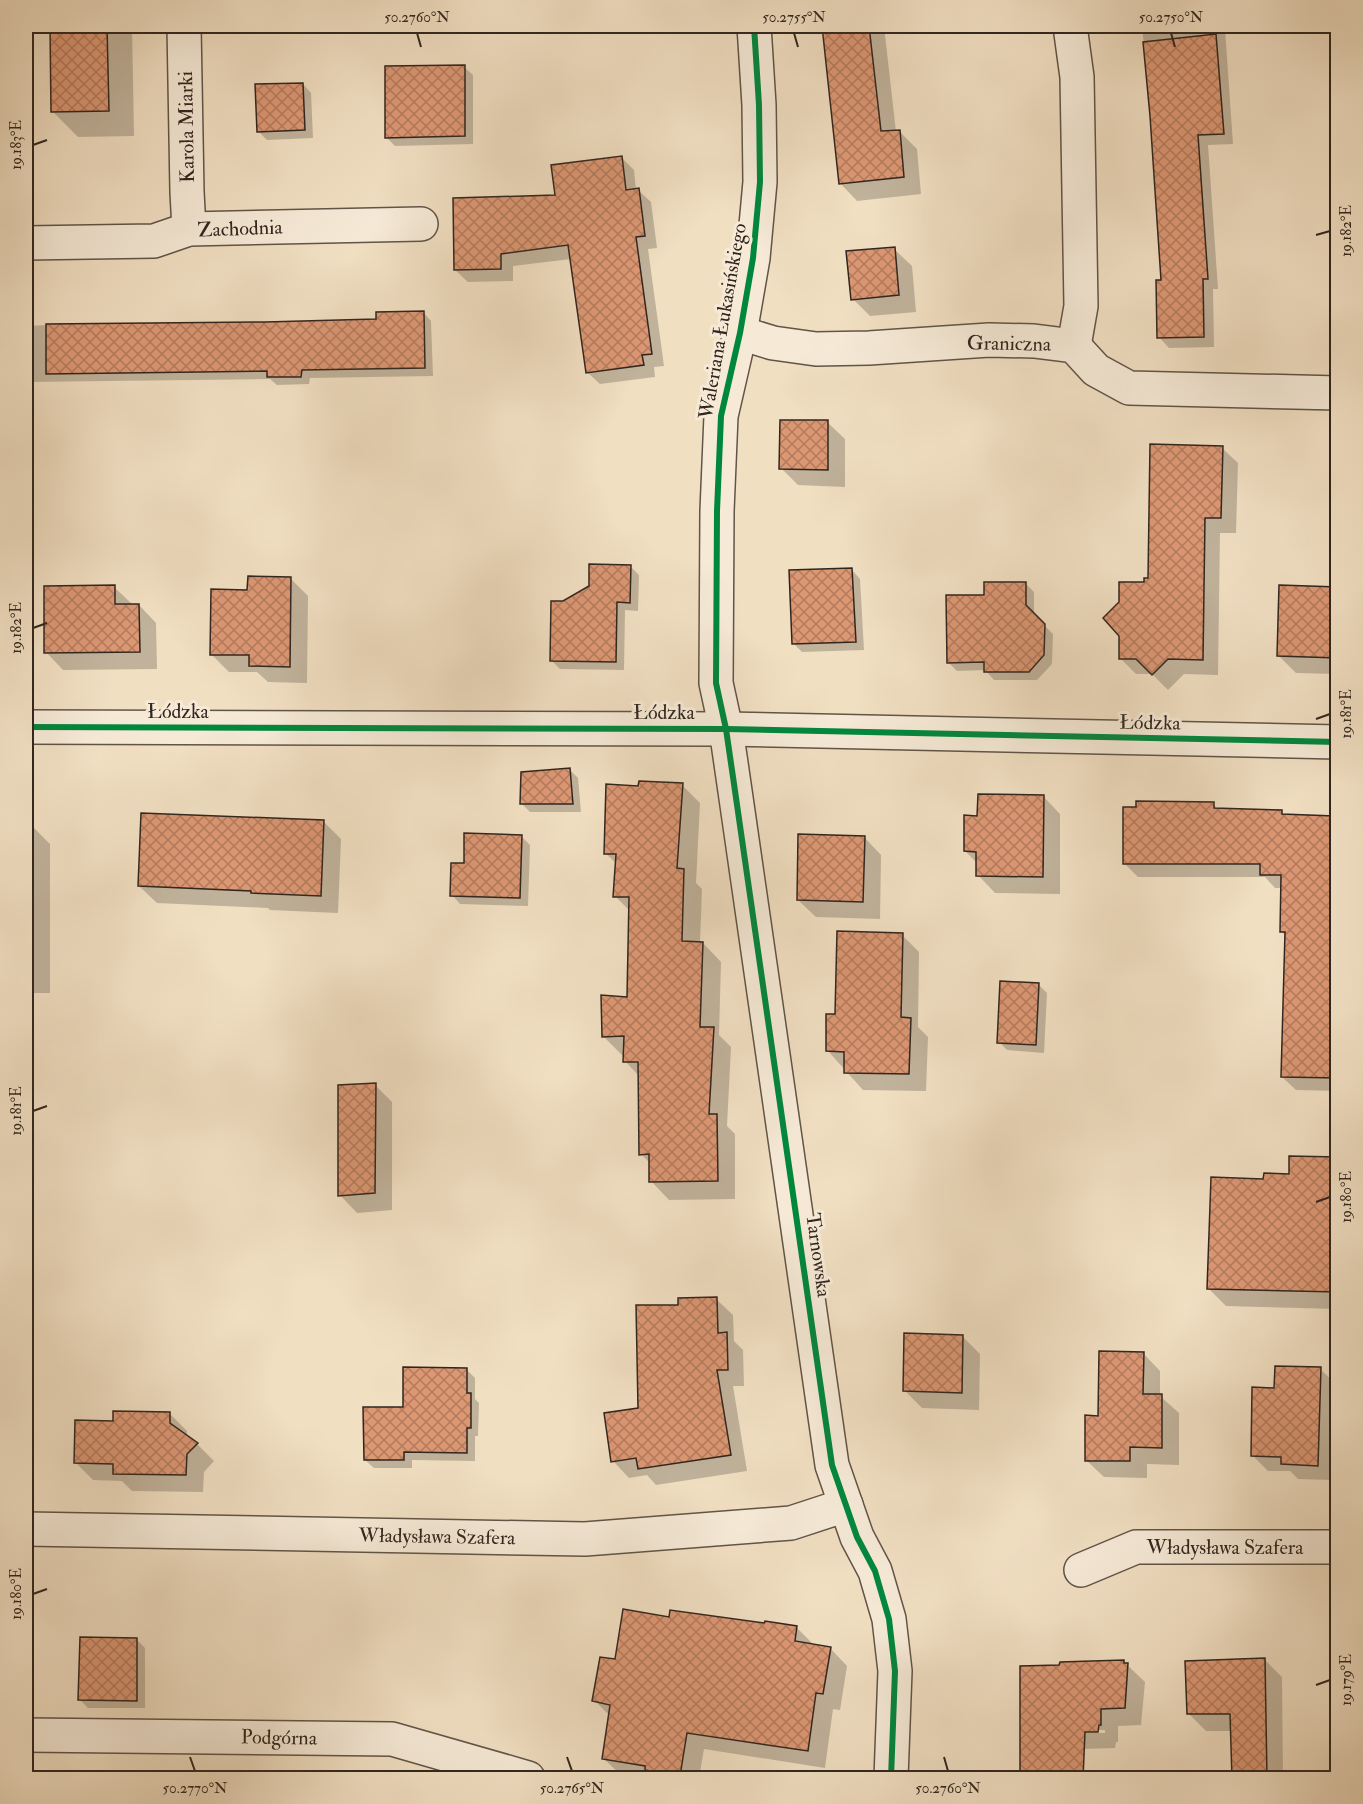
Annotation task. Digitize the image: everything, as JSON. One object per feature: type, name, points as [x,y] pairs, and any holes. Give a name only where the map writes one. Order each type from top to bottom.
[{"type":"street","name":"Karola Miarki","points":[[184,26],[189,229]]},
{"type":"street","name":"Waleriana Łukasińskiego","points":[[726,729],[716,683],[717,511],[721,416],[740,333],[753,258],[760,182],[759,105],[754,26]]},
{"type":"street","points":[[1070,26],[1077,77],[1081,306],[1074,346]]},
{"type":"street","name":"Zachodnia","points":[[26,243],[154,241],[189,229],[421,224]]},
{"type":"street","name":"Graniczna","points":[[740,333],[773,343],[816,349],[989,340],[1034,341],[1074,346],[1096,370],[1129,388],[1338,393]]},
{"type":"street","name":"Łódzka","points":[[26,727],[726,729],[1338,742]]},
{"type":"street","name":"Tarnowska","points":[[726,729],[832,1465],[857,1537],[875,1571],[889,1618],[895,1671],[891,1779]]},
{"type":"street","name":"Władysława Szafera","points":[[26,1529],[585,1539],[791,1523],[846,1505]]},
{"type":"street","name":"Władysława Szafera","points":[[1081,1570],[1136,1547],[1338,1546]]},
{"type":"street","name":"Podgórna","points":[[26,1735],[392,1739],[528,1779]]},
{"type":"building","points":[[50,26],[107,26],[109,111],[51,112]]},
{"type":"building","points":[[822,26],[869,26],[881,131],[900,130],[904,177],[839,184]]},
{"type":"building","points":[[1216,34],[1224,134],[1198,135],[1208,279],[1203,279],[1204,337],[1157,338],[1156,280],[1161,280],[1143,42]]},
{"type":"building","points":[[465,65],[465,136],[385,138],[385,66]]},
{"type":"building","points":[[303,83],[305,130],[257,132],[255,84]]},
{"type":"building","points":[[622,156],[626,190],[639,188],[645,236],[636,237],[652,354],[642,355],[644,365],[586,373],[568,245],[501,254],[501,269],[454,270],[453,198],[555,195],[551,165]]},
{"type":"building","points":[[895,247],[899,295],[851,300],[846,251]]},
{"type":"building","points":[[424,311],[425,368],[302,370],[301,377],[267,377],[267,371],[46,374],[46,324],[376,319],[376,312]]},
{"type":"building","points":[[780,420],[828,420],[828,470],[779,469]]},
{"type":"building","points":[[1150,444],[1223,446],[1221,518],[1205,518],[1203,660],[1168,659],[1152,675],[1136,659],[1119,659],[1119,636],[1103,618],[1119,602],[1119,582],[1144,582],[1144,578],[1148,578]]},
{"type":"building","points":[[589,564],[631,565],[630,603],[617,602],[616,662],[550,661],[551,601],[563,601],[589,586]]},
{"type":"building","points":[[852,568],[856,642],[792,644],[789,570]]},
{"type":"building","points":[[248,576],[291,577],[290,667],[249,666],[249,655],[210,655],[211,589],[247,590]]},
{"type":"building","points":[[984,582],[1026,582],[1026,605],[1045,624],[1044,655],[1029,672],[984,672],[984,662],[947,663],[946,595],[984,595]]},
{"type":"building","points":[[115,585],[115,604],[139,604],[140,652],[44,653],[44,586]]},
{"type":"building","points":[[1279,585],[1338,587],[1338,658],[1277,656]]},
{"type":"building","points":[[570,768],[573,804],[520,804],[521,772]]},
{"type":"building","points":[[639,781],[683,783],[677,868],[684,869],[682,941],[703,942],[700,1027],[714,1027],[709,1114],[717,1114],[718,1181],[649,1182],[649,1154],[639,1155],[638,1062],[623,1062],[624,1036],[602,1037],[601,995],[627,997],[629,897],[613,897],[616,854],[604,854],[606,784],[638,786]]},
{"type":"building","points":[[978,794],[1044,795],[1043,877],[976,876],[976,852],[964,851],[964,815],[977,816]]},
{"type":"building","points":[[1136,801],[1214,802],[1214,808],[1282,810],[1282,814],[1334,816],[1330,989],[1338,989],[1338,1078],[1281,1077],[1285,932],[1280,932],[1281,875],[1260,875],[1260,864],[1123,864],[1123,807],[1136,807]]},
{"type":"building","points":[[141,813],[324,820],[321,896],[138,886]]},
{"type":"building","points":[[464,833],[522,835],[520,898],[450,896],[451,863],[464,863]]},
{"type":"building","points":[[798,834],[865,836],[863,902],[797,900]]},
{"type":"building","points":[[837,931],[903,933],[901,1017],[911,1018],[909,1074],[844,1073],[844,1052],[826,1051],[826,1014],[835,1014]]},
{"type":"building","points":[[1000,981],[1039,983],[1036,1045],[997,1043]]},
{"type":"building","points":[[376,1083],[375,1193],[338,1196],[338,1085]]},
{"type":"building","points":[[1289,1156],[1338,1157],[1338,1292],[1207,1289],[1211,1177],[1263,1179],[1264,1173],[1289,1174]]},
{"type":"building","points":[[717,1297],[718,1333],[727,1332],[728,1370],[717,1370],[731,1455],[638,1469],[636,1458],[611,1462],[604,1413],[638,1408],[636,1305],[678,1305],[678,1298]]},
{"type":"building","points":[[904,1333],[963,1335],[962,1393],[903,1391]]},
{"type":"building","points":[[1099,1351],[1144,1352],[1143,1394],[1162,1394],[1162,1448],[1130,1447],[1130,1461],[1085,1461],[1085,1415],[1098,1416]]},
{"type":"building","points":[[1275,1366],[1321,1367],[1318,1466],[1281,1464],[1281,1457],[1251,1456],[1252,1387],[1274,1388]]},
{"type":"building","points":[[403,1367],[467,1368],[467,1393],[471,1393],[471,1428],[467,1428],[467,1453],[404,1452],[404,1460],[364,1460],[363,1407],[403,1407]]},
{"type":"building","points":[[113,1411],[170,1412],[170,1423],[198,1443],[187,1454],[186,1475],[113,1474],[113,1464],[74,1463],[75,1420],[113,1421]]},
{"type":"building","points":[[623,1609],[669,1617],[670,1610],[797,1626],[795,1641],[831,1647],[823,1694],[816,1693],[808,1751],[687,1733],[680,1776],[645,1770],[645,1766],[602,1759],[610,1705],[592,1701],[600,1657],[615,1659]]},
{"type":"building","points":[[80,1637],[137,1638],[137,1701],[78,1700]]},
{"type":"building","points":[[1265,1658],[1267,1779],[1232,1779],[1230,1714],[1187,1714],[1185,1661]]},
{"type":"building","points":[[1124,1660],[1124,1663],[1128,1663],[1125,1708],[1101,1709],[1101,1725],[1099,1725],[1098,1732],[1085,1732],[1083,1779],[1020,1779],[1020,1666]]},
{"type":"cycle path","points":[[754,26],[759,105],[760,182],[753,258],[740,333],[721,416],[717,511],[716,683],[726,729],[832,1465],[857,1537],[875,1571],[889,1619],[895,1671],[891,1778]]},
{"type":"cycle path","points":[[26,727],[726,729],[1338,742]]}]
